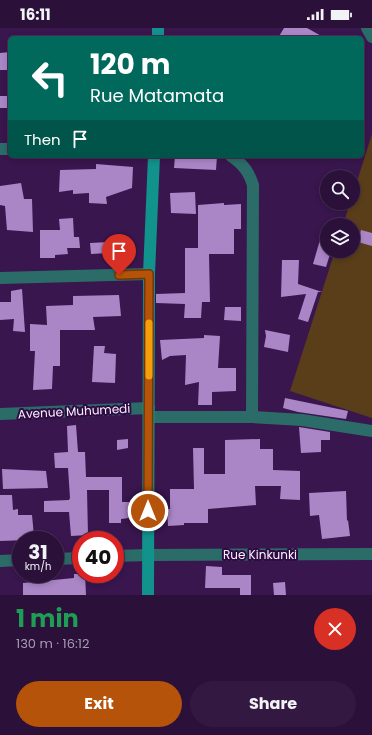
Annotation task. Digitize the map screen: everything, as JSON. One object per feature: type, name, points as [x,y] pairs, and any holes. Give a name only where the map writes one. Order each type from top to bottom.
[{"type":"street","points":[[367,28],[372,37]]},
{"type":"street","points":[[148,595],[149,274],[154,158]]},
{"type":"street","points":[[233,158],[246,169],[253,186],[252,417]]},
{"type":"street","points":[[0,278],[149,274]]},
{"type":"street","name":"Avenue Muhumedi","points":[[0,414],[149,413],[252,417],[302,420],[372,431]]},
{"type":"street","name":"Rue Kinkunki","points":[[124,556],[372,554]]},
{"type":"street","points":[[0,561],[12,560]]},
{"type":"shaded area","points":[[372,134],[372,418],[290,391],[333,258],[360,258],[360,218],[345,218],[348,210],[360,210],[360,172]]},
{"type":"building","points":[[284,28],[307,28],[321,36],[279,36]]},
{"type":"building","points":[[8,52],[8,70],[0,70],[0,53]]},
{"type":"building","points":[[0,96],[8,96],[8,108],[0,108]]},
{"type":"building","points":[[175,158],[217,158],[216,170],[174,168]]},
{"type":"building","points":[[96,164],[133,167],[132,188],[106,197],[107,204],[89,203],[89,193],[73,194],[73,190],[59,192],[60,170],[96,169]]},
{"type":"building","points":[[21,183],[24,199],[32,199],[33,232],[7,230],[5,206],[0,205],[0,186]]},
{"type":"building","points":[[195,192],[196,214],[171,213],[170,193]]},
{"type":"building","points":[[224,203],[224,205],[241,204],[241,229],[234,229],[234,254],[209,254],[210,302],[202,302],[201,318],[184,318],[185,304],[156,303],[156,294],[185,293],[185,248],[198,248],[198,205]]},
{"type":"building","points":[[73,218],[74,237],[79,237],[80,248],[67,248],[68,254],[55,255],[55,258],[40,258],[40,230],[60,230],[59,219]]},
{"type":"building","points":[[361,230],[372,233],[372,246],[360,243]]},
{"type":"building","points":[[320,240],[320,258],[329,258],[326,267],[313,264]]},
{"type":"building","points":[[128,241],[126,255],[108,253],[91,254],[90,243]]},
{"type":"building","points":[[282,260],[299,260],[298,284],[322,292],[318,292],[308,322],[298,319],[306,294],[281,297]]},
{"type":"building","points":[[22,289],[25,332],[13,331],[14,319],[0,320],[0,302],[11,302],[11,291]]},
{"type":"building","points":[[119,295],[121,316],[93,317],[95,330],[60,330],[60,366],[53,366],[52,389],[33,390],[35,351],[30,351],[30,324],[47,325],[46,306],[73,305],[73,296]]},
{"type":"building","points":[[225,307],[241,307],[241,321],[224,320]]},
{"type":"building","points":[[265,330],[290,335],[288,352],[264,347],[266,336]]},
{"type":"building","points":[[204,335],[220,336],[218,368],[236,368],[236,391],[212,392],[212,405],[198,405],[199,382],[185,385],[186,355],[170,356],[162,360],[160,340],[204,338]]},
{"type":"building","points":[[94,346],[105,346],[104,353],[116,354],[115,383],[92,382]]},
{"type":"building","points":[[285,398],[348,411],[346,419],[298,412],[283,408]]},
{"type":"building","points":[[76,425],[78,452],[85,452],[86,477],[122,477],[122,502],[129,502],[129,518],[121,519],[121,523],[109,523],[109,490],[87,490],[88,531],[72,531],[71,536],[69,512],[44,512],[44,501],[69,500],[70,498],[68,468],[55,468],[54,453],[68,452],[67,426]]},
{"type":"building","points":[[299,427],[330,432],[330,440],[321,440],[321,452],[301,453]]},
{"type":"building","points":[[128,439],[128,448],[117,450],[117,440]]},
{"type":"building","points":[[260,439],[260,449],[273,449],[273,470],[300,471],[300,500],[280,499],[281,486],[255,486],[256,505],[208,509],[208,523],[184,523],[184,525],[168,526],[167,509],[170,509],[170,489],[194,489],[193,448],[204,448],[204,474],[225,474],[225,440]]},
{"type":"building","points":[[2,469],[46,471],[48,488],[3,489]]},
{"type":"building","points":[[346,491],[347,521],[348,520],[350,536],[322,539],[319,515],[310,516],[309,493]]},
{"type":"building","points":[[0,495],[12,495],[13,510],[18,509],[18,515],[32,515],[34,531],[12,531],[12,541],[0,541]]},
{"type":"building","points":[[206,566],[222,567],[222,575],[251,575],[251,595],[240,595],[240,588],[205,588]]},
{"type":"building","points":[[72,578],[72,583],[85,583],[86,595],[23,595],[23,583],[64,583],[64,579]]},
{"type":"building","points":[[285,582],[286,595],[274,595],[273,583]]},
{"type":"slow traffic","points":[[149,323],[149,376]]},
{"type":"route","points":[[119,275],[149,274],[148,511]]}]
